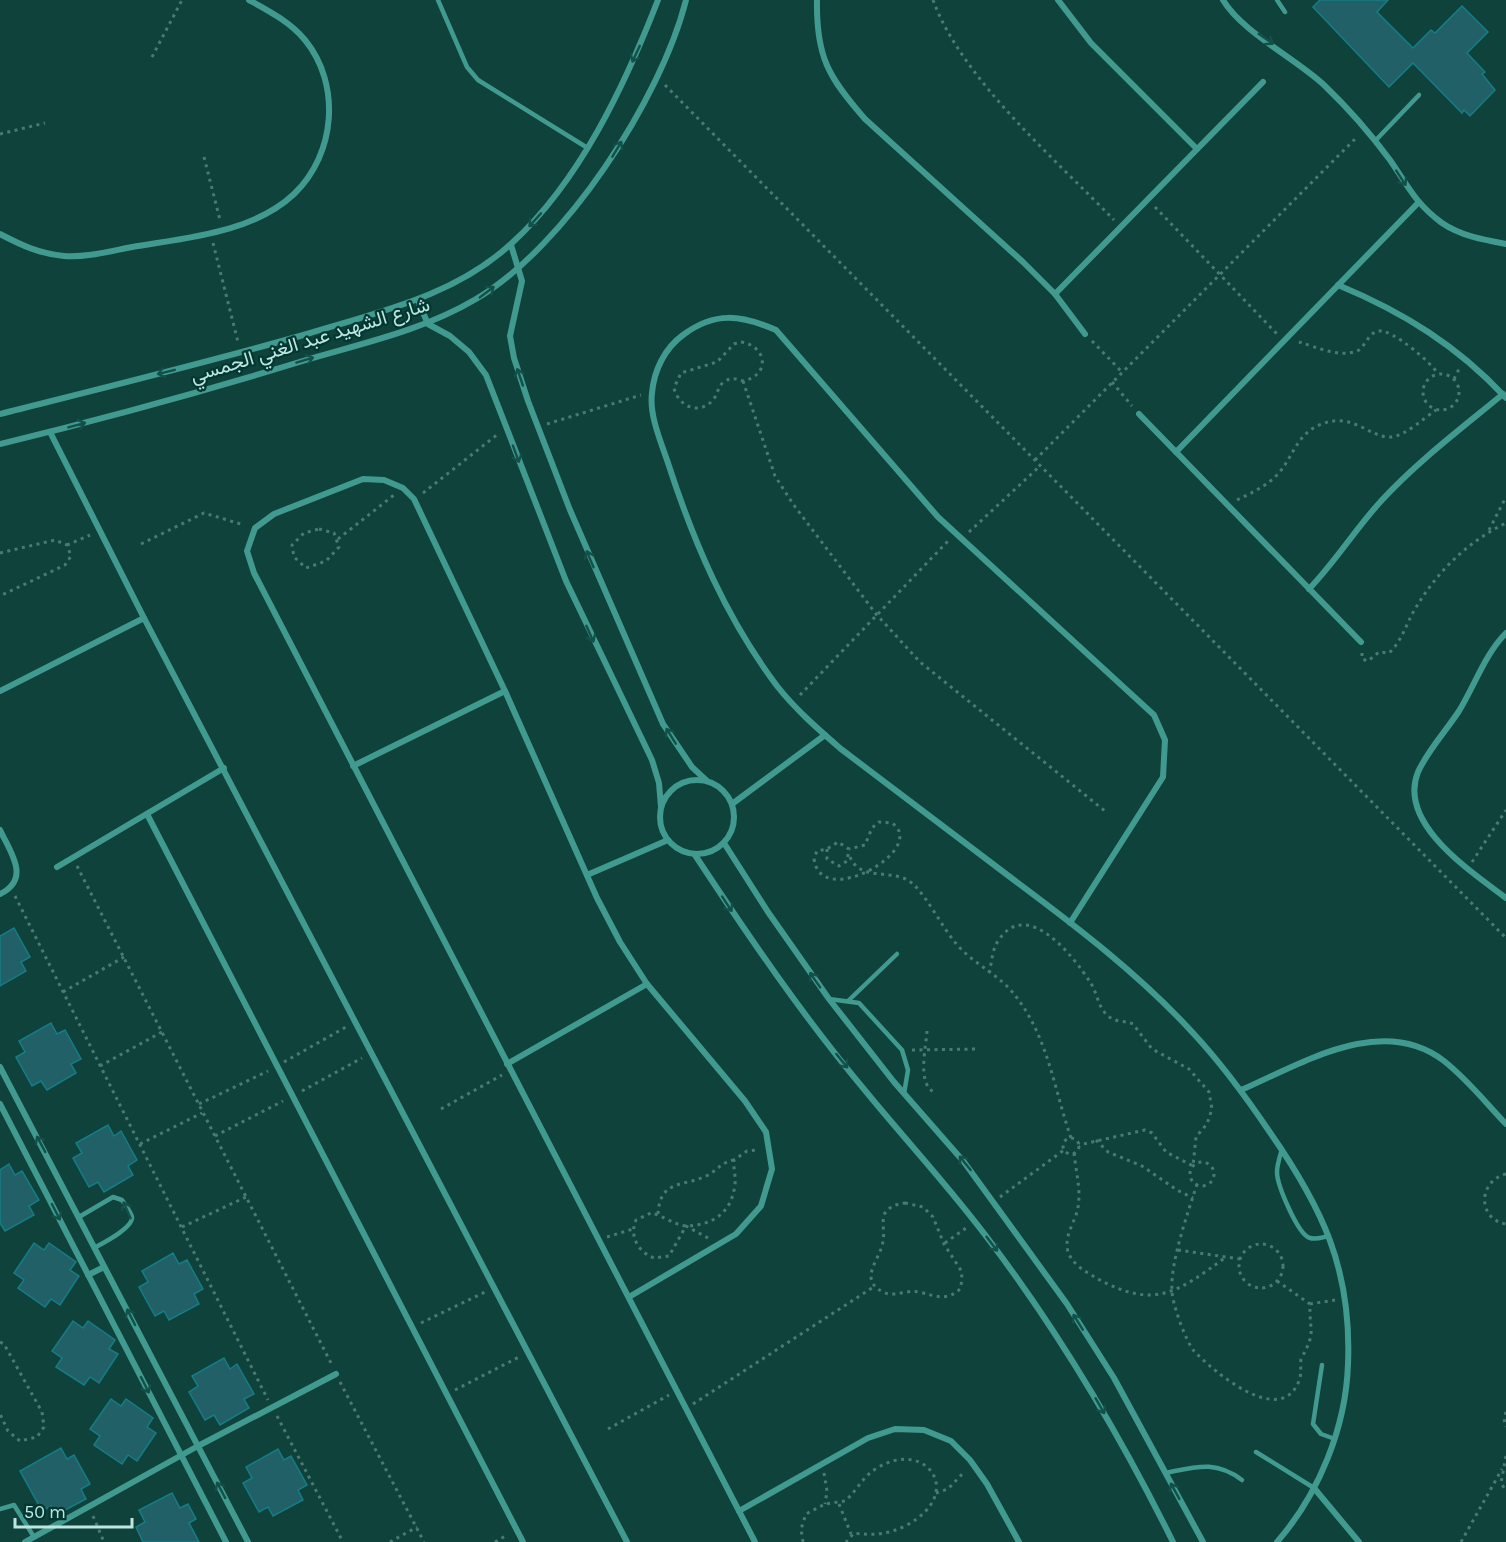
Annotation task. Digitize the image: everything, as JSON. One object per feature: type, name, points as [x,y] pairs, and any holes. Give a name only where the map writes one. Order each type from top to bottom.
[{"type":"street","points":[[0,234],[31,250],[66,256],[223,230],[266,214],[294,194],[315,168],[327,136],[330,103],[322,70],[305,40],[279,17],[249,0]]},
{"type":"street","name":"شارع الشهيد عبد الغني الجمسي","points":[[0,414],[241,353],[418,301],[453,284],[511,245],[553,200],[621,87],[658,0]]},
{"type":"street","name":"شارع الشهيد عبد الغني الجمسي","points":[[0,444],[237,381],[428,324],[478,298],[518,269],[586,194],[616,152],[656,75],[686,0]]},
{"type":"street","points":[[817,0],[817,33],[822,54],[842,93],[865,119],[1055,294],[1085,334]]},
{"type":"street","points":[[1058,0],[1091,43],[1197,149]]},
{"type":"street","points":[[1223,0],[1244,24],[1323,84],[1375,141],[1418,203],[1444,224],[1464,234],[1506,244]]},
{"type":"street","points":[[1055,294],[1263,82]]},
{"type":"street","points":[[1176,452],[1418,203]]},
{"type":"street","points":[[418,301],[428,324],[450,336],[475,360],[486,375],[566,581],[652,760],[659,783],[662,830],[668,840],[685,853],[706,854],[724,843],[734,825],[732,804],[726,794],[692,767],[663,724],[610,607],[538,427],[514,358],[510,336],[522,281],[511,245]]},
{"type":"street","points":[[1309,589],[1330,568],[1380,502],[1404,477],[1504,396],[1464,356],[1424,327],[1381,303],[1338,285]]},
{"type":"street","points":[[1070,923],[1163,777],[1165,740],[1154,715],[954,534],[776,330],[750,319],[723,317],[696,325],[674,342],[658,365],[652,392],[652,404],[663,450],[685,517],[711,579],[741,633],[792,703],[825,735],[1135,975],[1194,1034],[1241,1090],[1282,1149],[1322,1217],[1341,1272],[1350,1330],[1347,1388],[1335,1439],[1314,1488],[1277,1542]]},
{"type":"street","points":[[1139,414],[1361,642]]},
{"type":"street","points":[[50,432],[144,618],[627,1542]]},
{"type":"street","points":[[629,1297],[736,1234],[761,1206],[772,1169],[766,1132],[745,1101],[647,984],[620,942],[414,500],[403,489],[384,480],[363,479],[274,514],[255,528],[247,551],[254,573],[755,1542]]},
{"type":"street","points":[[0,691],[144,618]]},
{"type":"street","points":[[1506,633],[1495,643],[1468,696],[1418,773],[1414,795],[1420,818],[1433,836],[1506,898]]},
{"type":"street","points":[[353,766],[505,691]]},
{"type":"street","points":[[732,804],[825,735]]},
{"type":"street","points":[[57,867],[224,768]]},
{"type":"street","points":[[661,807],[674,788],[684,782],[707,781]]},
{"type":"street","points":[[147,814],[523,1542]]},
{"type":"street","points":[[0,830],[17,868],[16,879],[11,888],[0,894]]},
{"type":"street","points":[[587,875],[668,840]]},
{"type":"street","points":[[724,843],[768,912],[829,999],[904,1094],[964,1162],[1067,1304],[1114,1378],[1203,1542]]},
{"type":"street","points":[[695,855],[749,937],[807,1017],[975,1222],[1047,1321],[1098,1401],[1173,1542]]},
{"type":"street","points":[[509,1067],[647,984]]},
{"type":"street","points":[[1241,1090],[1335,1049],[1372,1041],[1409,1044],[1443,1060],[1506,1124]]},
{"type":"street","points":[[0,1067],[248,1542]]},
{"type":"street","points":[[0,1104],[226,1542]]},
{"type":"street","points":[[88,1275],[104,1267]]},
{"type":"street","points":[[25,1542],[198,1446],[336,1374]]},
{"type":"street","points":[[739,1511],[868,1438],[895,1429],[924,1430],[951,1441],[970,1460],[987,1485],[1018,1542]]},
{"type":"street","points":[[1314,1488],[1359,1542]]},
{"type":"lane","points":[[438,0],[467,67],[478,80],[586,147]]},
{"type":"lane","points":[[1277,0],[1285,12]]},
{"type":"lane","points":[[1375,141],[1419,95]]},
{"type":"lane","points":[[849,1001],[897,954]]},
{"type":"lane","points":[[829,999],[859,1004],[902,1050],[908,1070],[904,1094]]},
{"type":"lane","points":[[1282,1149],[1277,1171],[1279,1185],[1299,1228],[1305,1236],[1313,1239],[1329,1236]]},
{"type":"lane","points":[[79,1217],[112,1197],[118,1197],[132,1218],[125,1229],[94,1248]]},
{"type":"lane","points":[[1322,1365],[1313,1424],[1321,1434],[1335,1439]]},
{"type":"lane","points":[[1256,1452],[1314,1488]]},
{"type":"lane","points":[[1165,1473],[1205,1466],[1228,1469],[1242,1480]]},
{"type":"lane","points":[[0,1509],[14,1505],[34,1537]]},
{"type":"path","points":[[152,57],[182,0]]},
{"type":"path","points":[[933,0],[941,19],[982,83],[1120,227]]},
{"type":"path","points":[[656,75],[1506,938]]},
{"type":"path","points":[[0,134],[45,123]]},
{"type":"path","points":[[1035,460],[1365,129]]},
{"type":"path","points":[[204,157],[223,230]]},
{"type":"path","points":[[1147,200],[1284,341],[1294,340],[1341,353],[1359,350],[1373,333],[1380,330],[1388,333],[1432,364],[1438,374],[1454,379],[1460,393],[1452,408],[1436,410],[1394,437],[1384,436],[1359,424],[1340,421],[1318,425],[1303,436],[1278,474],[1265,485],[1227,505]]},
{"type":"path","points":[[210,233],[241,353]]},
{"type":"path","points":[[1085,334],[1122,372]]},
{"type":"path","points":[[743,381],[758,375],[763,364],[757,349],[749,343],[741,342],[734,344],[717,363],[681,373],[674,388],[676,395],[686,407],[701,408],[711,403],[720,385],[727,380],[736,378],[743,381],[775,476],[793,504],[876,614],[920,662],[1105,811]]},
{"type":"path","points":[[1436,410],[1424,399],[1423,392],[1425,384],[1438,374]]},
{"type":"path","points":[[1112,382],[1139,414]]},
{"type":"path","points":[[538,427],[652,392]]},
{"type":"path","points":[[414,500],[507,428]]},
{"type":"path","points":[[961,540],[1040,465]]},
{"type":"path","points":[[338,539],[403,489]]},
{"type":"path","points":[[1489,532],[1506,497]]},
{"type":"path","points":[[141,544],[204,513],[255,528]]},
{"type":"path","points":[[1361,642],[1362,658],[1368,661],[1378,652],[1389,653],[1396,646],[1416,608],[1441,573],[1472,542],[1506,523]]},
{"type":"path","points":[[327,530],[338,539],[339,546],[335,552],[320,564],[306,568],[294,557],[292,545],[296,539],[309,531],[327,530]]},
{"type":"path","points":[[0,553],[55,540],[67,545],[100,531]]},
{"type":"path","points":[[792,703],[954,534]]},
{"type":"path","points":[[0,596],[65,565],[71,556],[67,545]]},
{"type":"path","points":[[1468,868],[1506,810]]},
{"type":"path","points":[[888,821],[896,825],[901,837],[898,848],[866,871],[843,880],[826,877],[817,868],[814,858],[817,851],[827,849],[838,842],[849,849],[865,845],[872,828],[879,822],[888,821]]},
{"type":"path","points":[[827,849],[827,859],[834,865],[844,864],[850,857]]},
{"type":"path","points":[[849,849],[853,864],[866,871],[897,875],[912,883],[959,947],[1009,988],[1034,1025],[1051,1070],[1071,1138],[1079,1145]]},
{"type":"path","points":[[73,857],[424,1542]]},
{"type":"path","points":[[11,888],[272,1408],[343,1542]]},
{"type":"path","points":[[988,972],[995,946],[1007,931],[1026,926],[1040,929],[1054,939],[1092,984],[1107,1015],[1133,1024],[1152,1049],[1189,1069],[1209,1092],[1212,1109],[1207,1124],[1196,1137],[1190,1174],[1197,1184]]},
{"type":"path","points":[[63,992],[124,957]]},
{"type":"path","points":[[927,1030],[925,1081],[929,1090],[934,1092]]},
{"type":"path","points":[[100,1066],[162,1032]]},
{"type":"path","points":[[902,1050],[979,1049]]},
{"type":"path","points":[[441,1109],[509,1067]]},
{"type":"path","points":[[140,1144],[203,1112]]},
{"type":"path","points":[[1193,1166],[1166,1152],[1152,1133],[1145,1130],[1079,1145],[1074,1153],[1079,1199],[1067,1242],[1074,1262],[1103,1282],[1151,1296],[1184,1286],[1226,1257]]},
{"type":"path","points":[[1064,1150],[1064,1144],[1071,1138]]},
{"type":"path","points":[[1096,1140],[1108,1152],[1142,1166],[1176,1190],[1193,1198]]},
{"type":"path","points":[[994,1202],[1064,1150]]},
{"type":"path","points":[[1064,1150],[1074,1153]]},
{"type":"path","points":[[658,1214],[662,1196],[671,1187],[707,1176],[722,1164],[735,1160],[747,1151],[769,1151]]},
{"type":"path","points":[[686,1226],[715,1220],[726,1211],[735,1183],[735,1160]]},
{"type":"path","points":[[1193,1166],[1202,1162],[1207,1163],[1213,1171],[1214,1176],[1207,1184],[1197,1184]]},
{"type":"path","points":[[1506,1174],[1490,1182],[1484,1197],[1485,1209],[1492,1218],[1506,1224]]},
{"type":"path","points":[[1197,1184],[1178,1250],[1172,1291],[1185,1336],[1193,1350],[1217,1369],[1224,1380],[1246,1392],[1264,1398],[1287,1394],[1298,1384],[1301,1374],[1300,1359],[1307,1351],[1312,1335],[1310,1304]]},
{"type":"path","points":[[182,1227],[246,1197]]},
{"type":"path","points":[[905,1203],[923,1207],[936,1221],[944,1244],[962,1272],[961,1288],[955,1294],[943,1298],[911,1290],[893,1295],[875,1286],[871,1269],[882,1249],[883,1218],[891,1207],[905,1203]]},
{"type":"path","points":[[686,1226],[675,1250],[669,1256],[661,1258],[648,1256],[640,1249],[633,1237],[633,1229],[641,1216],[658,1214],[686,1226],[718,1244]]},
{"type":"path","points":[[944,1244],[975,1222]]},
{"type":"path","points":[[600,1241],[633,1229]]},
{"type":"path","points":[[1269,1245],[1278,1253],[1282,1264],[1276,1281],[1264,1287],[1250,1284],[1240,1274],[1240,1259],[1251,1246],[1269,1245]]},
{"type":"path","points":[[1178,1250],[1240,1259]]},
{"type":"path","points":[[1276,1281],[1310,1304],[1345,1298]]},
{"type":"path","points":[[686,1408],[875,1286]]},
{"type":"path","points":[[412,1327],[495,1288]]},
{"type":"path","points":[[0,1342],[4,1344],[42,1412],[44,1427],[37,1437],[20,1441],[8,1431],[0,1414]]},
{"type":"path","points":[[447,1394],[528,1353]]},
{"type":"path","points":[[608,1429],[677,1390]]},
{"type":"path","points":[[1506,1412],[1506,1427]]},
{"type":"path","points":[[1461,1542],[1502,1469],[1506,1456]]},
{"type":"path","points":[[801,1541],[803,1518],[814,1508],[825,1504],[839,1504],[850,1497],[870,1473],[889,1462],[905,1458],[917,1461],[928,1468],[934,1479],[936,1493],[933,1504],[926,1514],[901,1528],[883,1534],[851,1534]]},
{"type":"path","points":[[936,1493],[957,1481],[970,1460]]},
{"type":"path","points":[[821,1465],[827,1491],[825,1504]]},
{"type":"path","points":[[1502,1469],[1501,1483],[1506,1491]]},
{"type":"path","points":[[839,1504],[851,1534]]},
{"type":"path","points":[[89,1506],[104,1542]]},
{"type":"path","points":[[390,1542],[417,1527]]},
{"type":"path","points":[[495,1542],[517,1529]]},
{"type":"path","points":[[846,1542],[851,1534]]},
{"type":"building","points":[[1320,0],[1388,0],[1377,12],[1413,48],[1431,30],[1435,33],[1462,6],[1488,32],[1467,53],[1485,72],[1482,74],[1495,90],[1470,116],[1464,110],[1462,113],[1413,63],[1389,87],[1313,7]]},
{"type":"building","points":[[14,928],[30,957],[21,962],[26,971],[0,986],[0,936]]},
{"type":"building","points":[[51,1023],[57,1034],[65,1030],[81,1059],[71,1064],[76,1073],[47,1090],[41,1081],[32,1086],[16,1057],[25,1052],[19,1041]]},
{"type":"building","points":[[108,1125],[114,1136],[121,1131],[137,1160],[128,1166],[133,1175],[104,1192],[98,1182],[89,1187],[73,1158],[82,1153],[76,1143]]},
{"type":"building","points":[[9,1164],[15,1175],[22,1171],[39,1200],[29,1206],[34,1215],[5,1231],[0,1223],[0,1170]]},
{"type":"building","points":[[34,1243],[44,1250],[49,1243],[76,1262],[70,1270],[79,1276],[60,1305],[51,1299],[45,1307],[18,1288],[24,1280],[14,1273]]},
{"type":"building","points":[[173,1253],[179,1264],[187,1260],[203,1289],[194,1294],[199,1304],[169,1320],[164,1311],[155,1316],[139,1287],[148,1282],[142,1271]]},
{"type":"building","points":[[73,1321],[83,1328],[88,1321],[115,1340],[109,1349],[118,1354],[99,1383],[90,1377],[84,1385],[56,1367],[62,1358],[52,1351]]},
{"type":"building","points":[[224,1358],[230,1369],[237,1364],[254,1394],[244,1399],[249,1408],[220,1425],[214,1415],[205,1420],[189,1392],[198,1386],[192,1376]]},
{"type":"building","points":[[111,1399],[121,1406],[126,1399],[153,1418],[147,1427],[156,1433],[137,1461],[128,1455],[122,1464],[94,1445],[100,1436],[90,1429]]},
{"type":"building","points":[[61,1448],[67,1459],[74,1455],[90,1484],[81,1489],[86,1499],[56,1515],[51,1506],[42,1511],[20,1471]]},
{"type":"building","points":[[278,1449],[284,1460],[291,1456],[307,1485],[298,1490],[303,1500],[273,1516],[268,1507],[259,1512],[243,1483],[252,1478],[246,1467]]},
{"type":"building","points":[[172,1493],[180,1508],[188,1504],[196,1519],[189,1523],[199,1542],[143,1542],[136,1527],[145,1522],[139,1510]]}]
